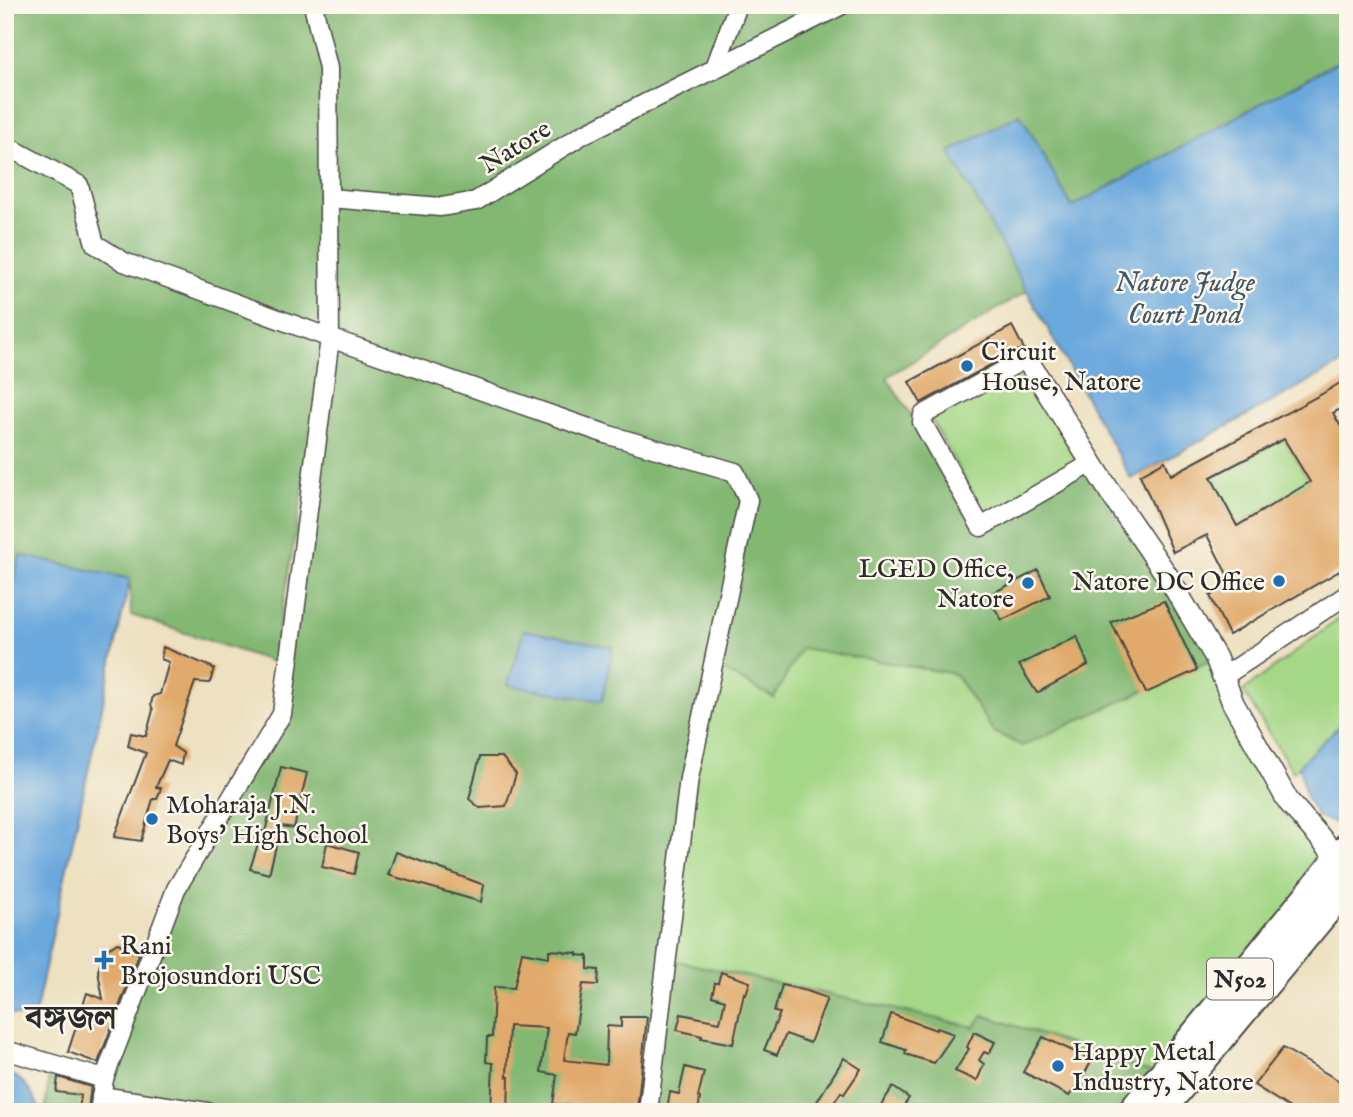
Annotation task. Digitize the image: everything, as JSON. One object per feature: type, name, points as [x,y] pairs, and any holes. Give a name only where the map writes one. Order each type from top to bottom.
[{"type":"highway","name":"N502","points":[[1132,1112],[1345,866]]},
{"type":"highway","name":"N502","points":[[1159,1112],[1345,866]]},
{"type":"street","points":[[102,1096],[176,889],[282,714],[330,338],[328,68],[313,5]]},
{"type":"street","points":[[714,70],[737,5]]},
{"type":"street","name":"Natore","points":[[329,198],[441,207],[476,201],[582,135],[842,5]]},
{"type":"street","points":[[5,145],[79,185],[94,244],[124,262],[330,338],[609,435],[735,472],[748,500],[689,778],[648,1112]]},
{"type":"street","points":[[1092,463],[981,527],[922,422],[923,415],[1021,361],[1031,366],[1168,577],[1216,658],[1233,703],[1288,801],[1345,866]]},
{"type":"street","points":[[1223,677],[1348,594]]},
{"type":"street","points":[[5,1050],[102,1096],[207,1112]]},
{"type":"green space","points":[[5,5],[1348,5],[1348,56],[1072,207],[1020,114],[950,152],[1027,291],[887,377],[981,527],[1092,463],[1216,658],[1022,746],[994,732],[955,674],[801,648],[774,698],[713,665],[668,959],[974,1027],[983,1015],[1161,1076],[1132,1112],[45,1112],[50,1064],[103,1079],[176,889],[282,714],[326,359],[273,662],[131,615],[130,579],[20,556],[5,625]]},
{"type":"green space","points":[[1023,365],[1081,467],[985,516],[928,414]]},
{"type":"green space","points":[[1284,439],[1310,482],[1237,526],[1211,477]]},
{"type":"green space","points":[[1348,612],[1348,717],[1293,772],[1243,691]]},
{"type":"green space","points":[[801,647],[956,674],[994,732],[1216,658],[1288,801],[1339,859],[1161,1076],[984,1015],[974,1027],[668,959],[713,665]]},
{"type":"water","name":"Natore Judge Court Pond","points":[[1348,56],[1348,360],[1131,479],[950,152],[1020,114],[1072,207]]},
{"type":"water","points":[[20,555],[130,579],[34,1019],[5,1013],[5,625]]},
{"type":"water","points":[[524,630],[613,647],[602,701],[508,685]]},
{"type":"water","points":[[1348,717],[1348,810],[1337,823],[1318,818],[1306,797],[1299,765]]},
{"type":"water","points":[[5,1072],[23,1082],[41,1112],[5,1112]]},
{"type":"building","name":"Circuit House, Natore","points":[[1012,326],[1024,349],[921,403],[909,382]]},
{"type":"building","points":[[1348,378],[1348,405],[1333,413],[1348,439],[1348,566],[1229,635],[1210,596],[1232,584],[1207,535],[1173,552],[1140,475],[1165,461],[1171,475]],"holes":[[[1284,439],[1310,482],[1237,526],[1211,477]]]},
{"type":"building","name":"LGED Office, Natore","points":[[1038,570],[1050,596],[1002,620],[987,596]]},
{"type":"building","points":[[1164,601],[1197,670],[1146,693],[1111,622]]},
{"type":"building","points":[[1077,636],[1088,665],[1037,693],[1019,665]]},
{"type":"building","points":[[163,647],[214,668],[210,683],[195,682],[173,746],[183,753],[181,765],[168,760],[156,787],[161,788],[157,799],[153,799],[141,841],[114,837],[146,753],[128,746],[131,733],[146,736],[153,710],[153,696],[160,694],[169,662],[161,659]]},
{"type":"building","points":[[480,757],[502,757],[516,774],[506,806],[480,808],[469,799]]},
{"type":"building","points":[[281,767],[307,773],[294,828],[281,826],[269,874],[250,869],[262,831],[265,832]]},
{"type":"building","points":[[327,843],[359,852],[354,874],[322,867]]},
{"type":"building","points":[[396,852],[484,885],[481,902],[388,875]]},
{"type":"building","points":[[118,943],[139,954],[98,1063],[68,1052],[87,993],[103,999],[98,971],[104,951]]},
{"type":"building","points":[[549,950],[588,956],[588,969],[599,970],[598,985],[583,984],[575,1033],[568,1032],[564,1060],[606,1065],[607,1026],[621,1027],[621,1017],[647,1017],[637,1112],[581,1110],[581,1107],[553,1104],[557,1075],[541,1072],[547,1028],[509,1026],[508,1112],[491,1112],[493,1063],[486,1062],[487,1037],[492,1037],[494,987],[514,988],[522,952],[549,957]]},
{"type":"building","points":[[721,972],[750,982],[746,994],[744,993],[733,1044],[677,1030],[681,1014],[720,1022],[725,1000],[712,996]]},
{"type":"building","points":[[782,985],[827,998],[810,1043],[786,1034],[777,1055],[764,1050],[780,1013],[774,1012]]},
{"type":"building","points":[[891,1014],[954,1034],[934,1063],[905,1054],[906,1050],[882,1042]]},
{"type":"building","points":[[974,1032],[995,1042],[989,1054],[984,1052],[979,1060],[984,1064],[977,1081],[955,1071],[969,1049],[967,1047]]},
{"type":"building","name":"Happy Metal Industry, Natore","points":[[1043,1037],[1092,1060],[1069,1096],[1023,1072]]},
{"type":"building","points":[[1283,1048],[1348,1086],[1348,1112],[1296,1112],[1254,1085]]},
{"type":"building","points":[[844,1058],[861,1069],[829,1110],[816,1103]]},
{"type":"building","points":[[685,1067],[704,1072],[698,1097],[698,1112],[667,1110],[670,1092],[679,1094]]},
{"type":"building","points":[[58,1077],[91,1087],[88,1110],[79,1109],[81,1095],[56,1092]]},
{"type":"building","points":[[893,1087],[909,1098],[900,1112],[876,1112]]},
{"type":"place","name":"Circuit House, Natore","points":[[967,366]]},
{"type":"place","name":"Natore DC Office","points":[[1279,581]]},
{"type":"place","name":"LGED Office, Natore","points":[[1028,583]]},
{"type":"place","name":"Moharaja J.N. Boys' High School","points":[[152,819]]},
{"type":"place","name":"Rani Brojosundori USC","points":[[104,960]]},
{"type":"place","name":"Happy Metal Industry, Natore","points":[[1058,1066]]},
{"type":"district","name":"বঙ্গজল","points":[[71,1016]]}]
